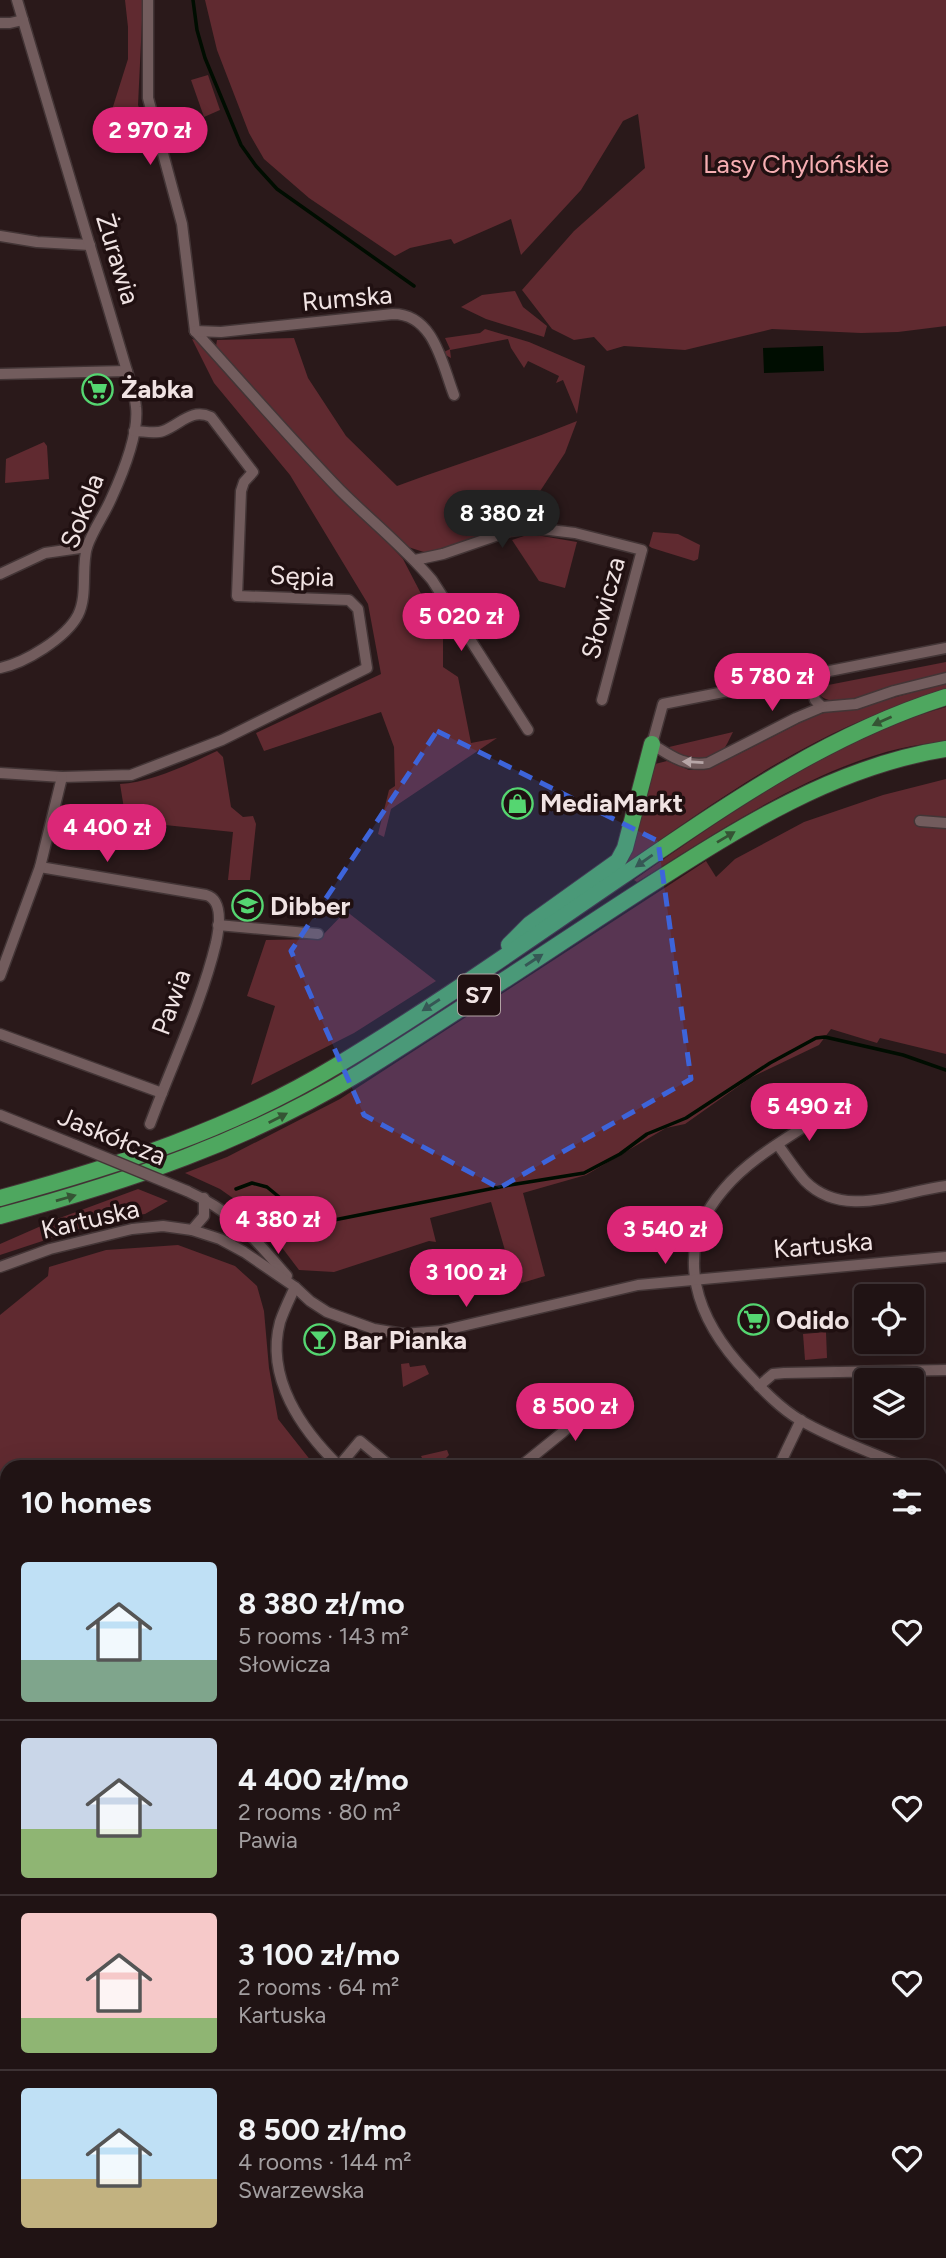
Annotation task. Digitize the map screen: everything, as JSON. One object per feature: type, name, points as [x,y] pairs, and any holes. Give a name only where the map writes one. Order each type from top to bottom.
[{"type":"highway","name":"S7","points":[[0,1198],[160,1150],[242,1115],[336,1066],[489,968],[682,834],[786,768],[886,719],[946,698]]},
{"type":"highway","points":[[489,968],[530,924],[618,861],[625,848],[652,744]]},
{"type":"highway","name":"S7","points":[[0,1216],[167,1166],[265,1125],[360,1073],[767,813],[854,773],[912,755],[946,749]]},
{"type":"street","name":"Żurawia","points":[[17,0],[127,371]]},
{"type":"street","points":[[148,0],[148,98],[182,224],[195,331],[338,488],[415,560],[432,580],[528,730]]},
{"type":"street","points":[[0,23],[23,20]]},
{"type":"street","points":[[0,236],[37,242],[90,244]]},
{"type":"street","name":"Rumska","points":[[195,331],[259,329],[393,314],[408,316],[420,321],[428,332],[454,395]]},
{"type":"street","points":[[0,374],[127,371]]},
{"type":"street","name":"Sokola","points":[[0,668],[17,663],[52,642],[73,622],[81,607],[88,547],[111,499],[134,430],[136,408],[127,371]]},
{"type":"street","name":"Sępia","points":[[0,773],[118,777],[141,772],[240,732],[368,668],[358,609],[349,600],[237,596],[242,491],[244,482],[253,472],[211,417],[203,414],[190,415],[161,433],[134,430]]},
{"type":"street","name":"Słowicza","points":[[415,560],[443,554],[510,531],[533,528],[575,533],[642,550],[602,700]]},
{"type":"street","points":[[0,575],[45,553],[88,547]]},
{"type":"street","points":[[946,648],[663,704],[652,744],[680,762],[695,765],[708,762],[822,707],[856,704],[946,678]]},
{"type":"street","points":[[810,676],[815,701],[822,707]]},
{"type":"street","points":[[0,976],[4,953],[40,867],[62,777]]},
{"type":"street","points":[[920,821],[946,823]]},
{"type":"street","points":[[40,867],[212,897],[218,910],[218,925],[318,934]]},
{"type":"street","name":"Pawia","points":[[150,1124],[208,970],[217,942],[218,925]]},
{"type":"street","points":[[0,1034],[162,1093]]},
{"type":"street","name":"Jaskółcza","points":[[0,1115],[204,1198],[241,1225],[295,1287]]},
{"type":"street","points":[[822,1115],[742,1171],[715,1200],[705,1218],[693,1255],[698,1298],[709,1325],[722,1346],[772,1399],[801,1420],[890,1460]]},
{"type":"street","points":[[778,1145],[804,1180],[841,1201],[866,1203],[946,1186]]},
{"type":"street","points":[[192,1230],[204,1216],[204,1198]]},
{"type":"street","name":"Kartuska","points":[[0,1267],[50,1249],[131,1229],[163,1226],[192,1230],[220,1239],[234,1247],[295,1287],[317,1306],[338,1317],[374,1329],[403,1334],[442,1331],[638,1285],[946,1257]]},
{"type":"street","points":[[295,1287],[279,1329],[277,1345],[281,1376],[302,1425],[334,1460]]},
{"type":"street","points":[[759,1385],[773,1374],[784,1373],[946,1370]]},
{"type":"street","points":[[529,1460],[555,1440],[606,1392]]},
{"type":"street","points":[[782,1460],[801,1420]]},
{"type":"street","points":[[344,1460],[360,1441],[383,1460]]},
{"type":"highlighted area","points":[[437,731],[658,841],[691,1079],[499,1188],[364,1115],[291,951]]},
{"type":"green space","points":[[125,0],[143,0],[138,105],[147,130],[119,138],[111,113],[128,59]]},
{"type":"green space","name":"Lasy Chylońskie","points":[[205,0],[946,0],[946,326],[861,333],[772,329],[685,350],[624,346],[607,351],[594,337],[574,340],[552,329],[522,290],[574,231],[645,168],[638,114],[623,121],[581,190],[521,255],[511,219],[454,244],[451,239],[410,248],[395,256],[309,198],[264,159],[249,133],[217,50]]},
{"type":"green space","points":[[208,75],[220,110],[204,117],[191,80]]},
{"type":"green space","points":[[515,291],[523,307],[547,326],[544,337],[486,319],[461,307],[482,295]]},
{"type":"green space","points":[[485,329],[529,342],[585,366],[577,414],[563,380],[556,383],[559,376],[528,361],[524,368],[508,339],[450,350],[451,358],[442,353],[450,349],[445,338],[480,333]]},
{"type":"green space","points":[[294,338],[308,378],[346,436],[397,486],[577,421],[565,453],[518,525],[427,553],[408,547],[351,496],[216,346],[217,340]]},
{"type":"green space","points":[[192,339],[199,341],[403,559],[443,636],[443,667],[458,677],[471,743],[497,738],[391,809],[384,837],[378,834],[389,790],[395,786],[394,747],[381,712],[264,751],[256,733],[381,674],[368,604],[290,475],[214,383]]},
{"type":"green space","points":[[44,442],[47,446],[49,479],[5,483],[6,459]]},
{"type":"green space","points":[[653,532],[678,534],[700,545],[698,559],[694,561],[652,548],[649,546]]},
{"type":"green space","points":[[530,534],[577,542],[565,588],[539,581],[512,540]]},
{"type":"green space","points":[[946,662],[946,674],[854,700],[826,699],[819,694],[815,684],[821,678],[823,686]]},
{"type":"green space","points":[[946,683],[946,689],[864,720],[791,755],[720,799],[626,864],[623,862],[655,764],[667,761],[689,770],[702,770],[821,712],[850,710]]},
{"type":"green space","points":[[946,707],[946,742],[907,747],[867,758],[826,774],[745,815],[637,882],[634,880],[728,815],[793,775],[895,724]]},
{"type":"green space","points":[[733,732],[723,750],[708,760],[688,758],[669,747]]},
{"type":"green space","points":[[217,751],[223,757],[231,807],[243,817],[253,816],[256,824],[250,880],[228,880],[233,832],[126,821],[120,784],[156,777]]},
{"type":"green space","points":[[946,779],[946,1054],[880,1038],[877,1043],[831,1029],[819,1045],[750,1078],[685,1124],[666,1128],[586,1175],[523,1193],[545,1276],[515,1285],[491,1202],[430,1218],[436,1242],[429,1241],[334,1272],[299,1270],[258,1216],[220,1189],[185,1173],[227,1157],[340,1099],[706,861],[716,877],[735,859],[804,822],[883,795]]},
{"type":"green space","points":[[346,911],[436,981],[354,1033],[251,1085],[275,1006],[247,996],[266,940],[319,939]]},
{"type":"green space","points":[[138,1189],[168,1201],[145,1214],[116,1218],[0,1255],[0,1244],[57,1219]]},
{"type":"green space","points":[[178,1245],[235,1266],[257,1286],[264,1311],[269,1368],[278,1419],[310,1460],[0,1460],[0,1315],[48,1276],[49,1267],[106,1250]]},
{"type":"green space","points":[[826,1332],[827,1358],[805,1360],[803,1334]]},
{"type":"green space","points":[[409,1363],[410,1367],[425,1365],[429,1374],[403,1387],[401,1364]]},
{"type":"green space","points":[[447,1450],[449,1455],[444,1460],[423,1460],[421,1456]]},
{"type":"shaded area","points":[[823,346],[824,371],[764,373],[763,348]]},
{"type":"waterway","points":[[193,0],[197,30],[205,58],[241,145],[256,166],[277,189],[414,286]]},
{"type":"waterway","points":[[236,1189],[252,1183],[267,1187],[290,1206],[324,1222],[584,1173],[620,1154],[647,1134],[686,1118],[770,1063],[816,1038],[825,1037],[903,1055],[946,1070]]},
{"type":"place","name":"Żabka","points":[[98,389]]},
{"type":"place","name":"MediaMarkt","points":[[517,803]]},
{"type":"place","name":"Dibber","points":[[247,906]]},
{"type":"place","name":"Odido","points":[[753,1320]]},
{"type":"place","name":"Bar Pianka","points":[[320,1340]]}]
